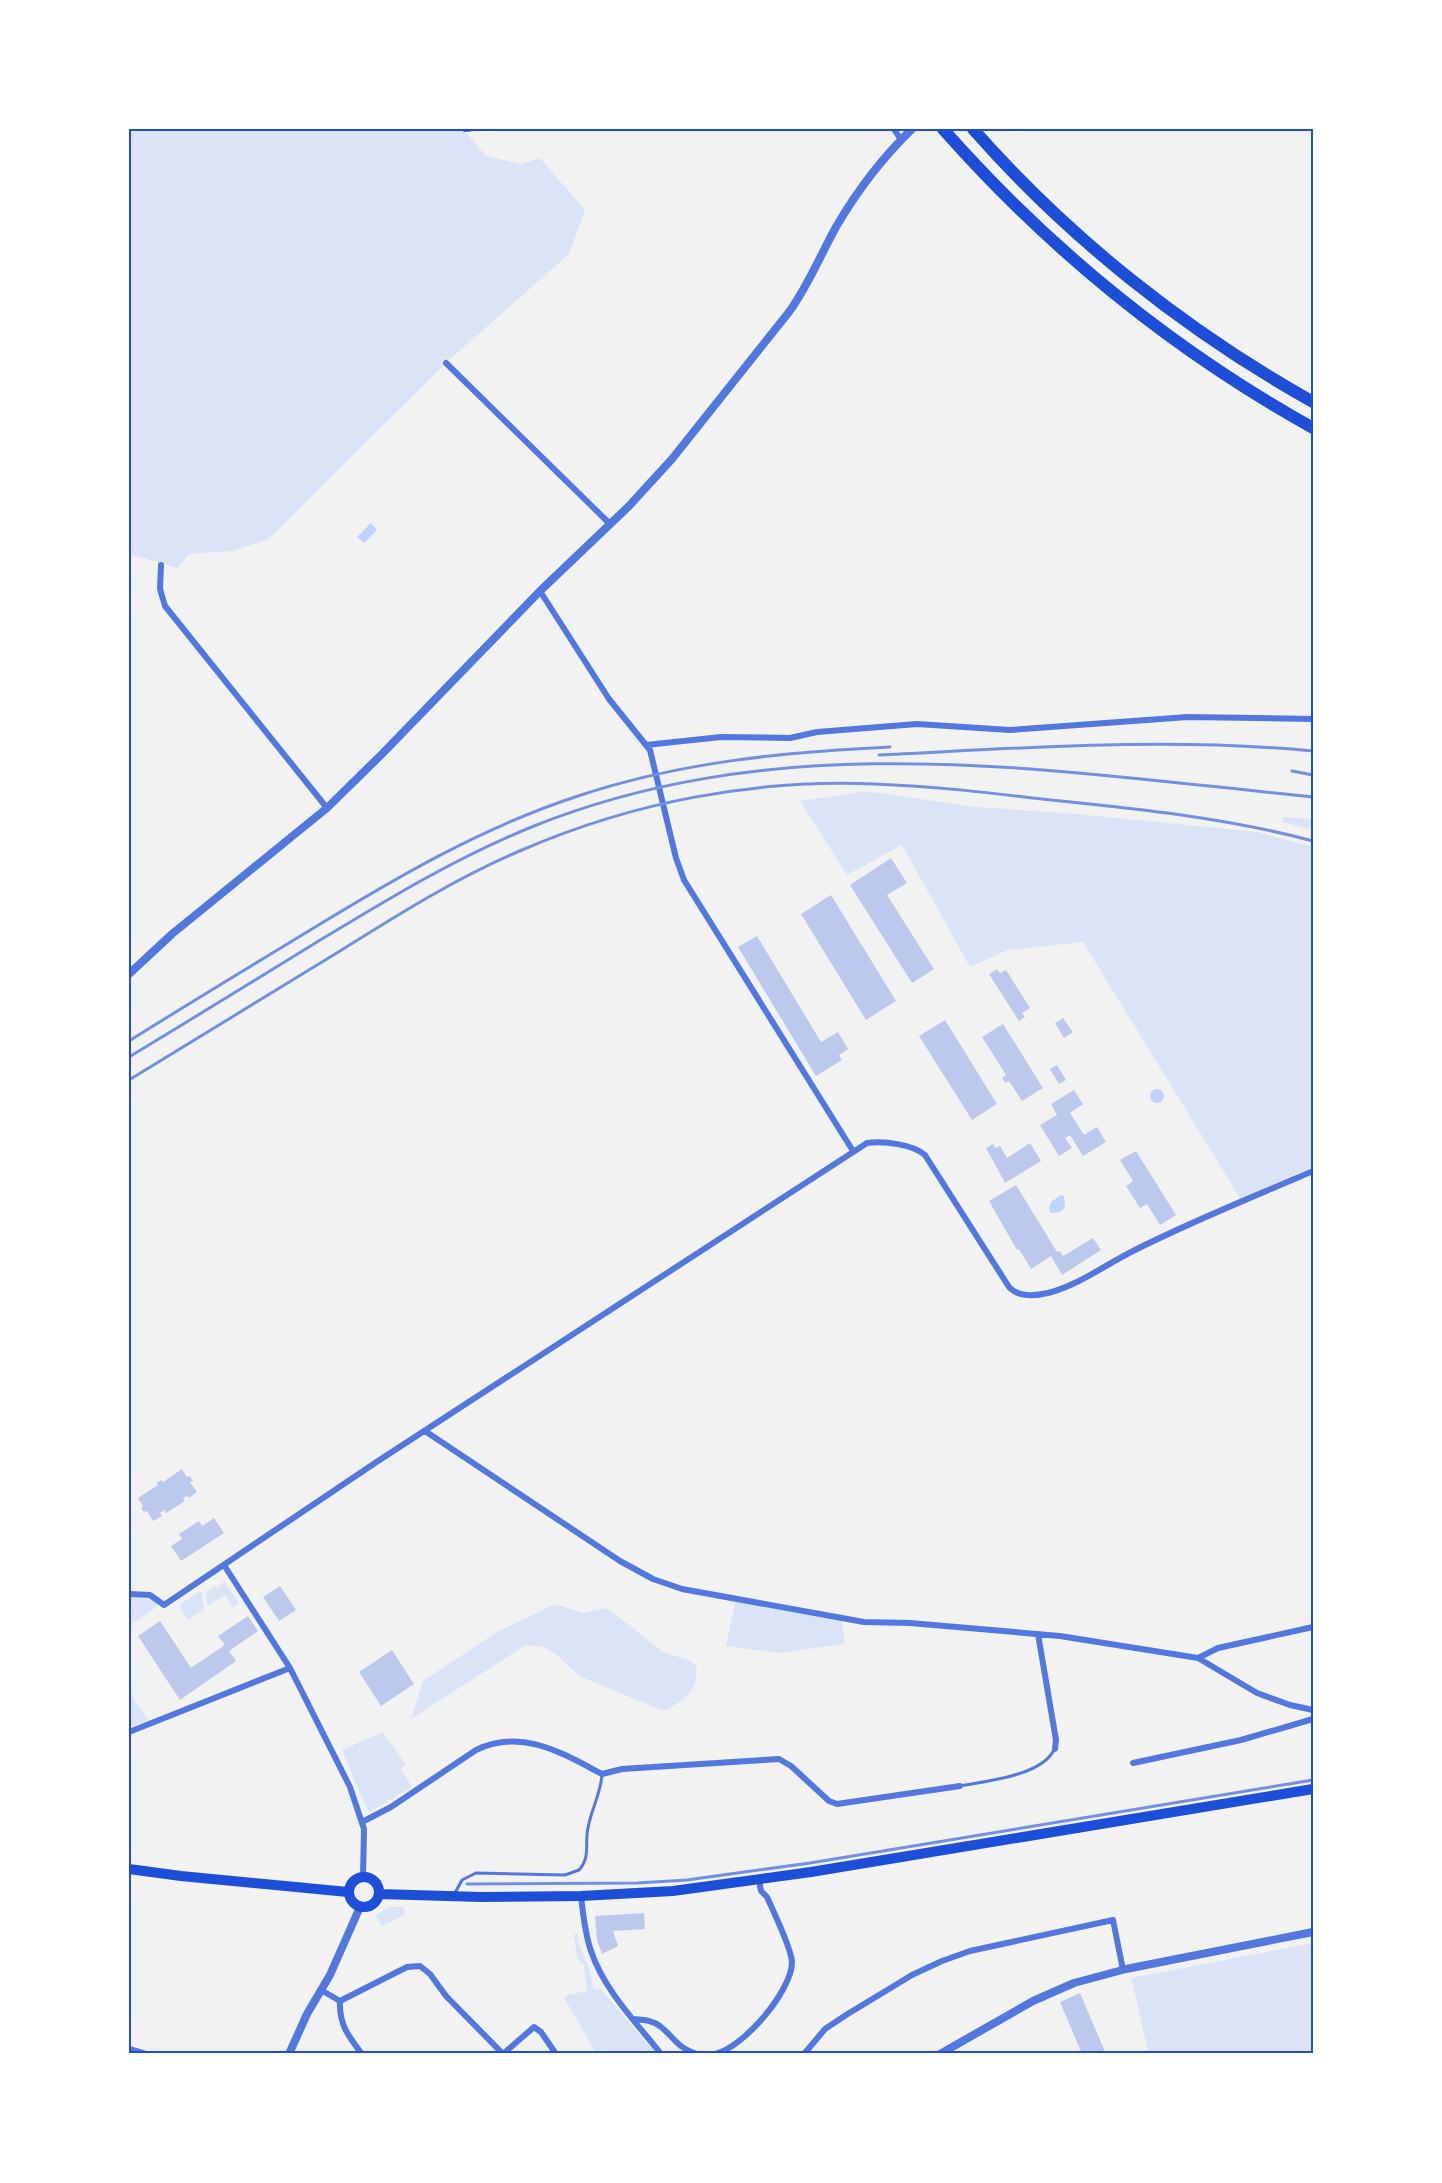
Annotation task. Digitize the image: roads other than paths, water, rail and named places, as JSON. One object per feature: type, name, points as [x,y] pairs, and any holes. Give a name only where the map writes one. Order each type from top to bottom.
[{"type":"highway","points":[[943,129],[1018,208],[1068,255],[1124,302],[1222,373],[1313,428]]},
{"type":"highway","points":[[973,129],[1050,208],[1138,284],[1222,346],[1313,402]]},
{"type":"main road","points":[[379,1894],[580,1896],[673,1891],[759,1880],[1313,1789]]},
{"type":"main road","points":[[129,1869],[348,1892]]},
{"type":"main road","points":[[363,1877],[375,1882],[379,1894],[372,1905],[360,1907],[351,1901],[348,1892],[351,1883],[363,1877]]},
{"type":"street","points":[[894,129],[901,140]]},
{"type":"street","points":[[129,974],[172,934],[327,808],[540,591],[656,478],[789,312],[806,286],[851,202],[870,175],[912,129]]},
{"type":"street","points":[[446,363],[610,524]]},
{"type":"street","points":[[161,565],[160,594],[168,612],[327,808]]},
{"type":"street","points":[[540,591],[604,693],[650,750],[684,880],[853,1151]]},
{"type":"street","points":[[646,745],[721,737],[790,738],[817,732],[917,724],[1010,730],[1199,716],[1313,718]]},
{"type":"street","points":[[129,1594],[150,1596],[164,1605],[344,1483],[867,1143],[875,1142],[921,1151],[933,1165],[1009,1287],[1016,1293],[1027,1295],[1049,1293],[1071,1285],[1132,1251],[1313,1171]]},
{"type":"street","points":[[425,1431],[620,1561],[653,1579],[682,1589],[864,1622],[910,1623],[1038,1634],[1198,1658],[1257,1693],[1290,1705],[1313,1710]]},
{"type":"street","points":[[225,1565],[290,1668],[350,1787],[362,1822],[365,1852],[363,1877]]},
{"type":"street","points":[[1198,1658],[1218,1648],[1313,1627]]},
{"type":"street","points":[[1038,1634],[1056,1740],[1055,1749]]},
{"type":"street","points":[[129,1732],[290,1668]]},
{"type":"street","points":[[1133,1763],[1241,1740],[1313,1719]]},
{"type":"street","points":[[362,1822],[391,1807],[476,1750],[502,1742],[520,1741],[544,1745],[602,1774],[622,1769],[775,1758],[791,1766],[829,1801],[842,1805],[960,1786]]},
{"type":"street","points":[[715,2054],[726,2052],[737,2045],[754,2027],[777,2000],[791,1973],[792,1959],[767,1897],[761,1891],[759,1880]]},
{"type":"street","points":[[580,1896],[591,1951],[616,1998],[661,2054]]},
{"type":"street","points":[[289,2054],[360,1907]]},
{"type":"street","points":[[804,2054],[820,2034],[846,2014],[942,1961],[970,1952],[1113,1920],[1123,1970]]},
{"type":"street","points":[[940,2054],[1049,1993],[1074,1983],[1123,1970],[1313,1932]]},
{"type":"street","points":[[339,2001],[407,1967],[416,1966],[430,1974],[452,2002],[503,2054],[534,2027],[541,2032],[556,2054]]},
{"type":"street","points":[[321,1990],[339,2001]]},
{"type":"street","points":[[339,2001],[340,2020],[344,2030],[362,2054]]},
{"type":"street","points":[[633,2019],[647,2020],[661,2026],[672,2040],[684,2049],[697,2054]]},
{"type":"street","points":[[129,2049],[146,2054]]},
{"type":"lane","points":[[960,1786],[999,1779],[1041,1765],[1048,1760],[1055,1749]]},
{"type":"lane","points":[[453,1896],[462,1880],[477,1873],[565,1875],[579,1870],[586,1856],[588,1828],[601,1786],[602,1774]]},
{"type":"water","points":[[371,523],[377,530],[364,543],[357,537]]},
{"type":"water","points":[[1154,1089],[1160,1089],[1164,1096],[1160,1103],[1154,1103],[1150,1099],[1150,1093]]},
{"type":"water","points":[[1061,1195],[1064,1196],[1065,1208],[1060,1212],[1051,1213],[1049,1209],[1051,1202]]},
{"type":"railway","points":[[879,755],[1150,744],[1313,751]]},
{"type":"railway","points":[[129,1041],[405,874],[472,839],[542,809],[616,784],[694,767],[811,752],[890,747]]},
{"type":"railway","points":[[129,1057],[370,910],[450,865],[534,826],[629,795],[726,775],[823,766],[920,764],[1018,768],[1116,776],[1313,797]]},
{"type":"railway","points":[[1292,771],[1313,775]]},
{"type":"railway","points":[[129,1080],[407,910],[475,872],[564,833],[607,819],[695,797],[784,785],[829,783],[918,786],[1183,815],[1248,826],[1313,841]]},
{"type":"railway","points":[[467,1884],[637,1883],[687,1880],[810,1863],[1313,1780]]}]
